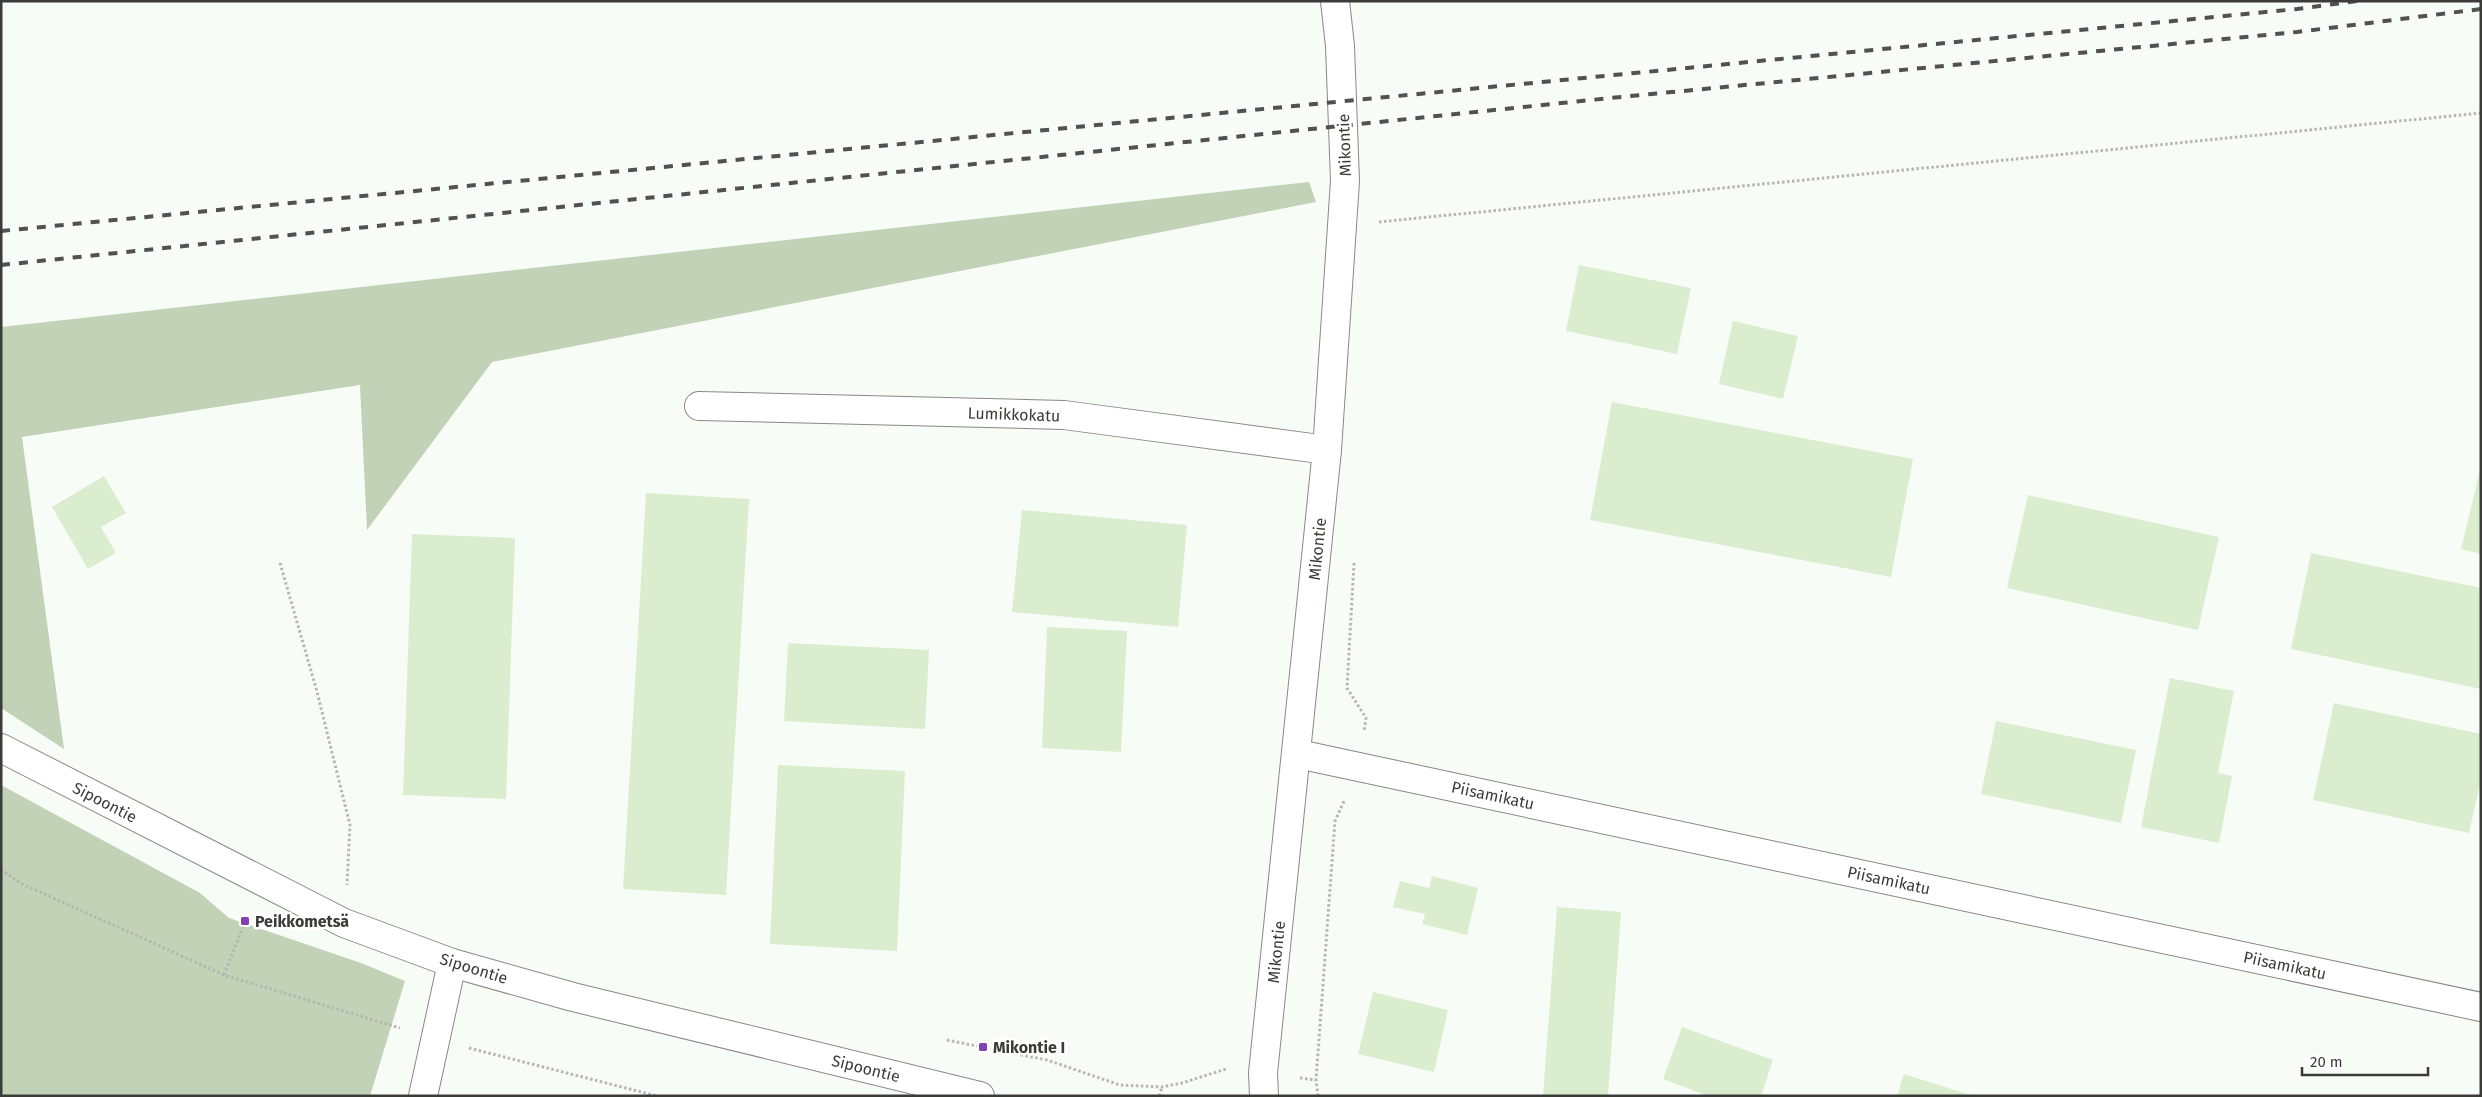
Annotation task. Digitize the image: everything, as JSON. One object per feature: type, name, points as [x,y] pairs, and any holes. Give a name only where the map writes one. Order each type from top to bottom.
[{"type":"street","name":"Mikontie","points":[[1264,1096],[1263,1073],[1298,754],[1327,450],[1345,181],[1340,46],[1335,1]]},
{"type":"street","name":"Lumikkokatu","points":[[699,406],[1064,415],[1327,450]]},
{"type":"street","name":"Sipoontie","points":[[1,748],[344,923],[452,963],[573,997],[980,1096]]},
{"type":"street","name":"Piisamikatu","points":[[1298,754],[2481,1007]]},
{"type":"street","points":[[423,1096],[452,963]]},
{"type":"path","points":[[1342,226],[2481,113]]},
{"type":"path","points":[[280,563],[316,688],[350,825],[344,923]]},
{"type":"path","points":[[1,868],[20,883],[224,975],[434,1039],[657,1096]]},
{"type":"path","points":[[224,975],[245,921]]},
{"type":"path","points":[[947,1040],[1047,1060],[1120,1085],[1162,1087],[1160,1096]]},
{"type":"path","points":[[1316,1080],[1318,1096]]},
{"type":"green space","points":[[1309,182],[1316,202],[492,362],[367,530],[360,385],[22,437],[64,749],[1,708],[1,327]]},
{"type":"green space","points":[[1,785],[200,893],[229,918],[361,963],[405,981],[370,1096],[1,1096]]},
{"type":"building","points":[[1579,265],[1691,288],[1677,354],[1566,331]]},
{"type":"building","points":[[1733,321],[1798,336],[1783,399],[1719,384]]},
{"type":"building","points":[[1612,402],[1913,459],[1891,577],[1590,520]]},
{"type":"building","points":[[2481,470],[2481,554],[2461,549]]},
{"type":"building","points":[[104,476],[126,513],[101,527],[116,553],[88,569],[52,507]]},
{"type":"building","points":[[646,493],[749,499],[726,895],[623,889]]},
{"type":"building","points":[[2028,495],[2219,537],[2198,630],[2007,588]]},
{"type":"building","points":[[1022,510],[1187,525],[1178,627],[1012,612]]},
{"type":"building","points":[[412,534],[515,538],[506,799],[403,795]]},
{"type":"building","points":[[2311,553],[2481,588],[2481,689],[2291,649]]},
{"type":"building","points":[[1047,627],[1127,631],[1121,752],[1042,748]]},
{"type":"building","points":[[788,643],[929,650],[925,729],[784,721]]},
{"type":"building","points":[[2170,678],[2234,691],[2218,773],[2232,776],[2219,843],[2141,827]]},
{"type":"building","points":[[2334,703],[2481,734],[2481,780],[2469,833],[2313,800]]},
{"type":"building","points":[[1996,721],[2136,750],[2121,823],[1981,794]]},
{"type":"building","points":[[778,765],[905,771],[897,951],[770,944]]},
{"type":"building","points":[[1432,876],[1478,888],[1467,935],[1422,924],[1425,914],[1393,907],[1400,881],[1429,888]]},
{"type":"building","points":[[1557,907],[1621,912],[1608,1096],[1543,1096]]},
{"type":"building","points":[[1373,992],[1448,1010],[1434,1072],[1358,1054]]},
{"type":"building","points":[[1682,1027],[1773,1060],[1761,1096],[1708,1096],[1663,1079]]},
{"type":"building","points":[[1904,1074],[1970,1095],[1970,1096],[1897,1096]]},
{"type":"railway","points":[[1,231],[2297,9],[2357,1]]},
{"type":"railway","points":[[1,265],[1610,98],[2297,32],[2481,9]]},
{"type":"place","name":"Peikkometsä","points":[[245,921]]},
{"type":"place","name":"Mikontie I","points":[[983,1047]]}]
